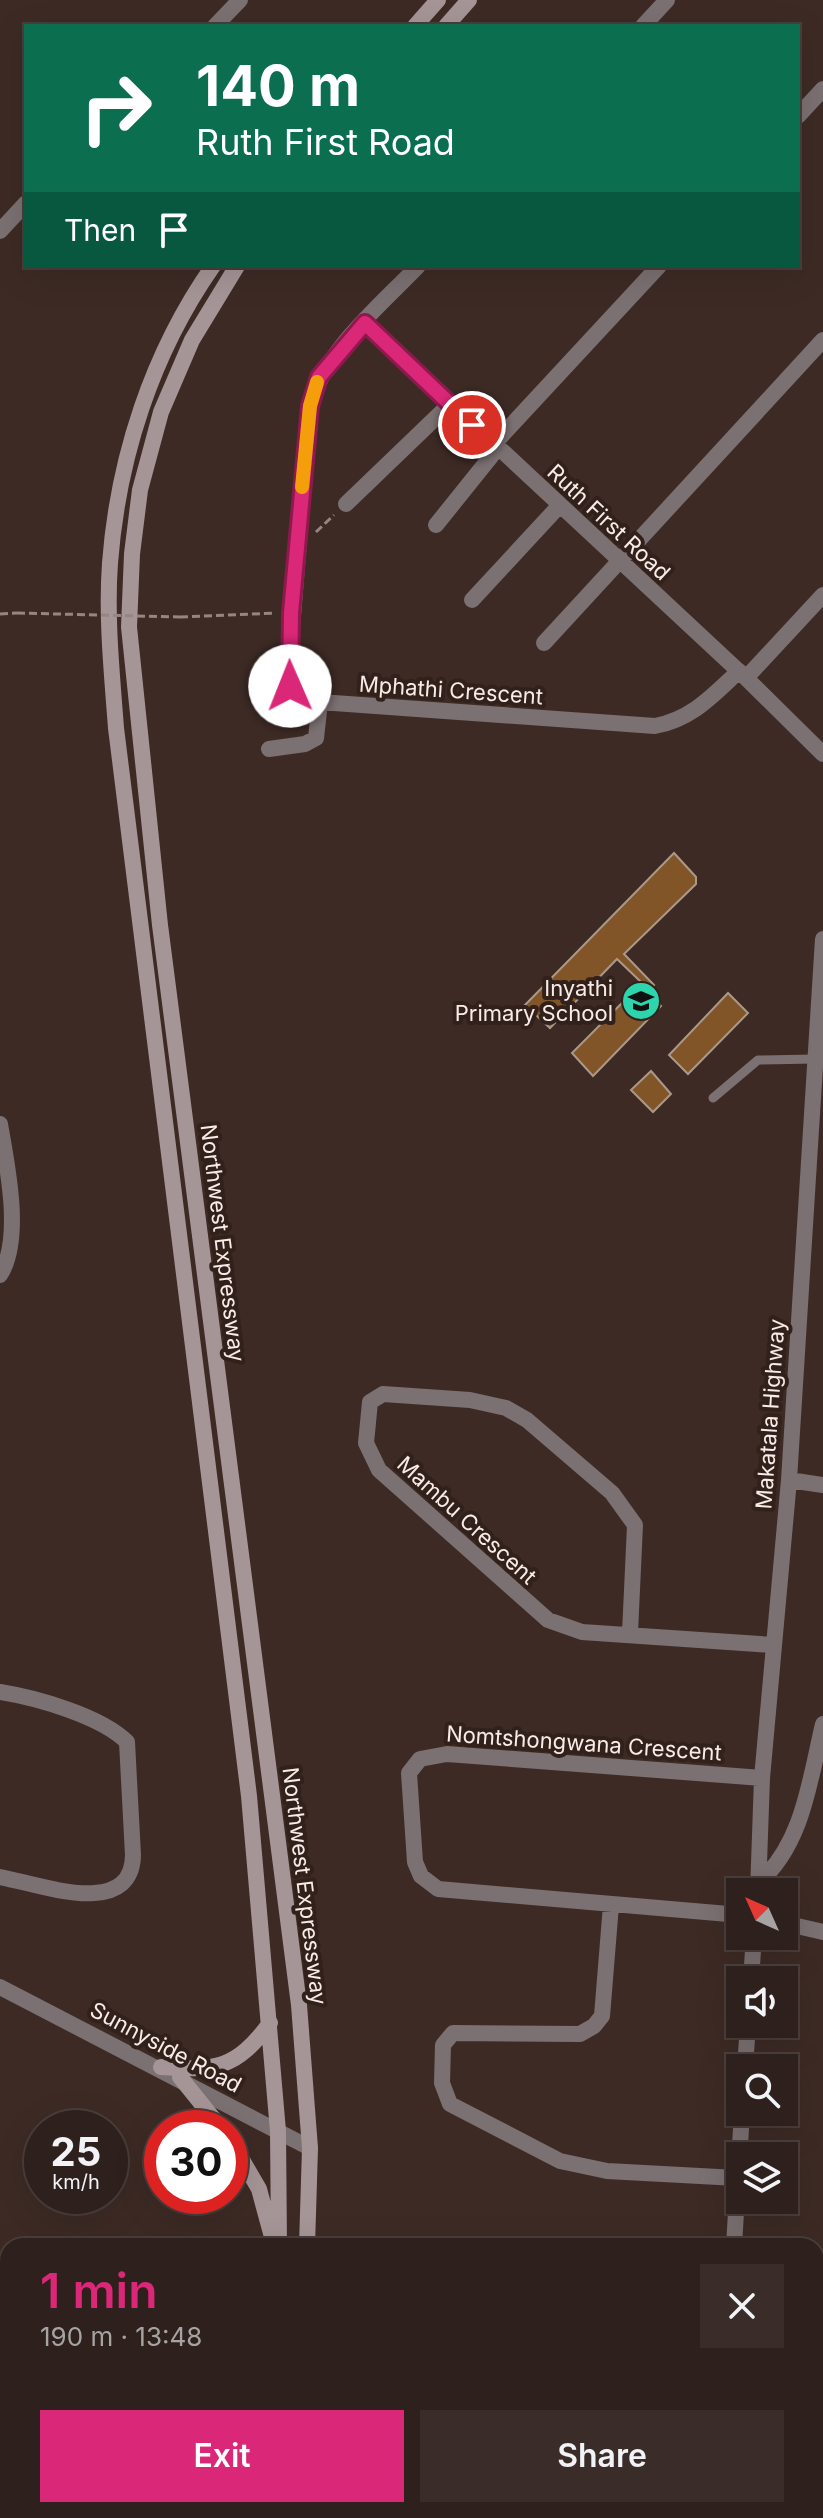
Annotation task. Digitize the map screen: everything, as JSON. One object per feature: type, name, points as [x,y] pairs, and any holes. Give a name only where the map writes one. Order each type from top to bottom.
[{"type":"main road","points":[[417,24],[438,0]]},
{"type":"main road","points":[[448,24],[469,0]]},
{"type":"main road","name":"Northwest Expressway","points":[[212,268],[158,363],[136,424],[117,497],[109,566],[111,644],[116,728],[249,1796],[278,2131],[276,2238]]},
{"type":"main road","name":"Northwest Expressway","points":[[236,268],[192,340],[161,412],[140,490],[132,554],[129,627],[162,941],[299,2005],[310,2148],[307,2238]]},
{"type":"main road","points":[[161,2067],[194,2069],[228,2064],[243,2056],[270,2023]]},
{"type":"main road","points":[[180,2077],[207,2110]]},
{"type":"main road","points":[[248,2170],[259,2189],[274,2238]]},
{"type":"street","points":[[217,24],[240,0]]},
{"type":"street","points":[[645,24],[667,0]]},
{"type":"street","points":[[800,114],[823,89]]},
{"type":"street","points":[[0,231],[24,205]]},
{"type":"street","points":[[269,749],[305,744],[316,738],[320,702],[303,698],[290,686],[296,551],[314,391],[329,363],[416,268]]},
{"type":"street","points":[[436,525],[495,447],[657,268]]},
{"type":"street","name":"Ruth First Road","points":[[365,323],[823,754]]},
{"type":"street","points":[[544,643],[617,560],[823,340]]},
{"type":"street","points":[[346,504],[450,404]]},
{"type":"street","points":[[472,600],[559,506]]},
{"type":"street","name":"Mphathi Crescent","points":[[320,702],[655,726],[685,719],[697,711],[742,675],[823,595]]},
{"type":"street","name":"Makatala Highway","points":[[758,1878],[762,1778],[789,1480],[823,939]]},
{"type":"street","points":[[0,1124],[12,1224],[9,1251],[0,1275]]},
{"type":"street","points":[[805,1202],[823,1202]]},
{"type":"street","name":"Mambu Crescent","points":[[630,1633],[635,1525],[612,1493],[527,1420],[506,1408],[481,1401],[383,1394],[370,1402],[366,1443],[379,1470],[548,1620],[582,1632],[773,1645]]},
{"type":"street","points":[[789,1480],[823,1485]]},
{"type":"street","points":[[0,1692],[95,1720],[113,1729],[127,1742],[133,1872],[122,1886],[90,1895],[0,1877]]},
{"type":"street","points":[[766,1878],[786,1852],[805,1801],[823,1724]]},
{"type":"street","name":"Nomtshongwana Crescent","points":[[726,1914],[455,1893],[428,1884],[415,1862],[407,1784],[413,1766],[430,1756],[447,1754],[762,1778]]},
{"type":"street","points":[[611,1905],[602,2016],[594,2026],[580,2034],[453,2033],[443,2045],[446,2096],[458,2111],[560,2161],[607,2171],[726,2177]]},
{"type":"street","points":[[798,1926],[823,1932]]},
{"type":"street","name":"Sunnyside Road","points":[[0,1987],[161,2067],[310,2148]]},
{"type":"street","points":[[734,2238],[735,2214]]},
{"type":"lane","points":[[713,1098],[758,1060],[815,1059]]},
{"type":"path","points":[[296,551],[346,504]]},
{"type":"path","points":[[0,614],[180,617],[291,613]]},
{"type":"building","name":"Inyathi Primary School","points":[[674,853],[696,877],[696,884],[624,954],[654,985],[648,991],[661,1006],[593,1076],[572,1053],[642,983],[617,959],[550,1028],[525,1005]]},
{"type":"building","name":"Inyathi Primary School","points":[[728,993],[748,1013],[688,1074],[669,1055]]},
{"type":"building","name":"Inyathi Primary School","points":[[651,1071],[671,1094],[653,1112],[631,1090]]},
{"type":"slow traffic","points":[[302,487],[310,406],[317,382]]},
{"type":"place","name":"Inyathi Primary School","points":[[641,1001]]},
{"type":"route","points":[[290,686],[291,613],[310,406],[319,377],[365,323],[472,425]]}]
